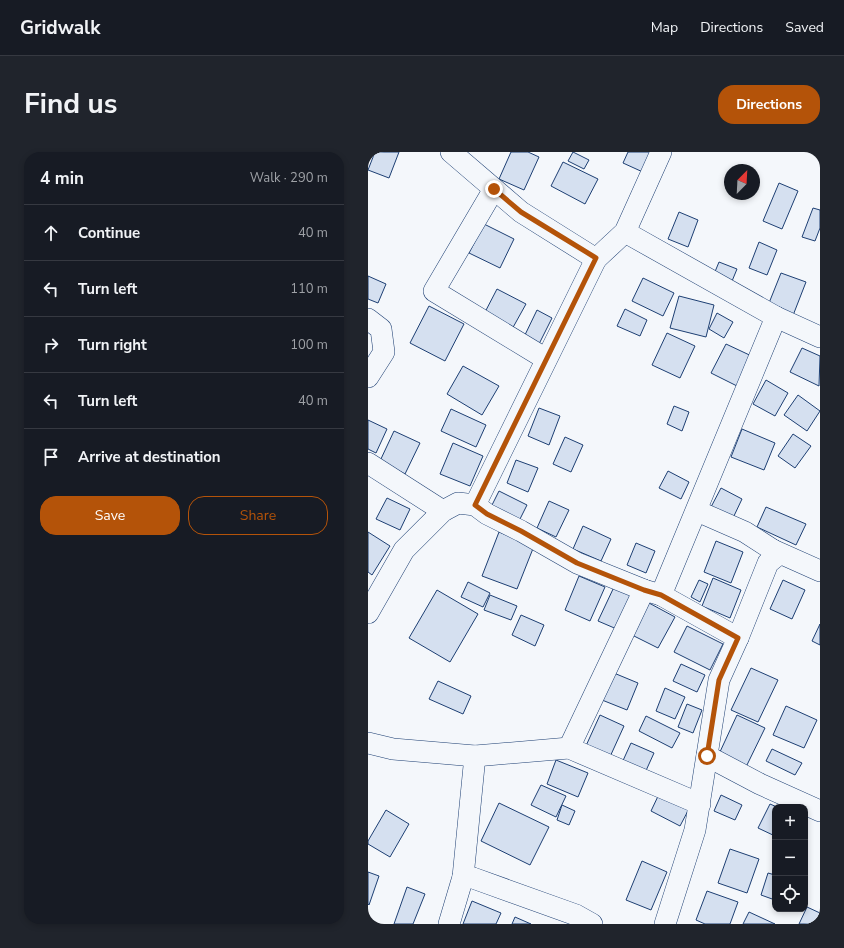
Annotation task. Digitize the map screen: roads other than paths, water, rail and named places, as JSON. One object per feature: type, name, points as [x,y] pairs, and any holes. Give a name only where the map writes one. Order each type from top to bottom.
[{"type":"street","points":[[451,152],[521,212],[596,258]]},
{"type":"street","points":[[475,505],[596,258],[625,232],[661,152]]},
{"type":"street","points":[[494,189],[434,292],[546,359]]},
{"type":"street","points":[[625,232],[776,317],[820,337]]},
{"type":"street","points":[[569,748],[697,511],[776,317]]},
{"type":"street","points":[[368,319],[381,329],[384,352],[368,377]]},
{"type":"street","points":[[368,463],[443,511]]},
{"type":"street","points":[[368,613],[404,550],[443,511],[458,503],[475,505],[487,514],[521,531],[577,563],[653,593],[738,638]]},
{"type":"street","points":[[665,924],[695,830],[719,680],[738,638],[768,563],[779,554],[745,532],[697,511]]},
{"type":"street","points":[[773,550],[820,571]]},
{"type":"street","points":[[368,744],[393,749],[475,756],[569,748],[700,804]]},
{"type":"street","points":[[449,924],[463,877],[475,756]]},
{"type":"street","points":[[707,756],[760,784],[820,811]]},
{"type":"street","points":[[463,877],[473,878],[568,913],[592,924]]}]
